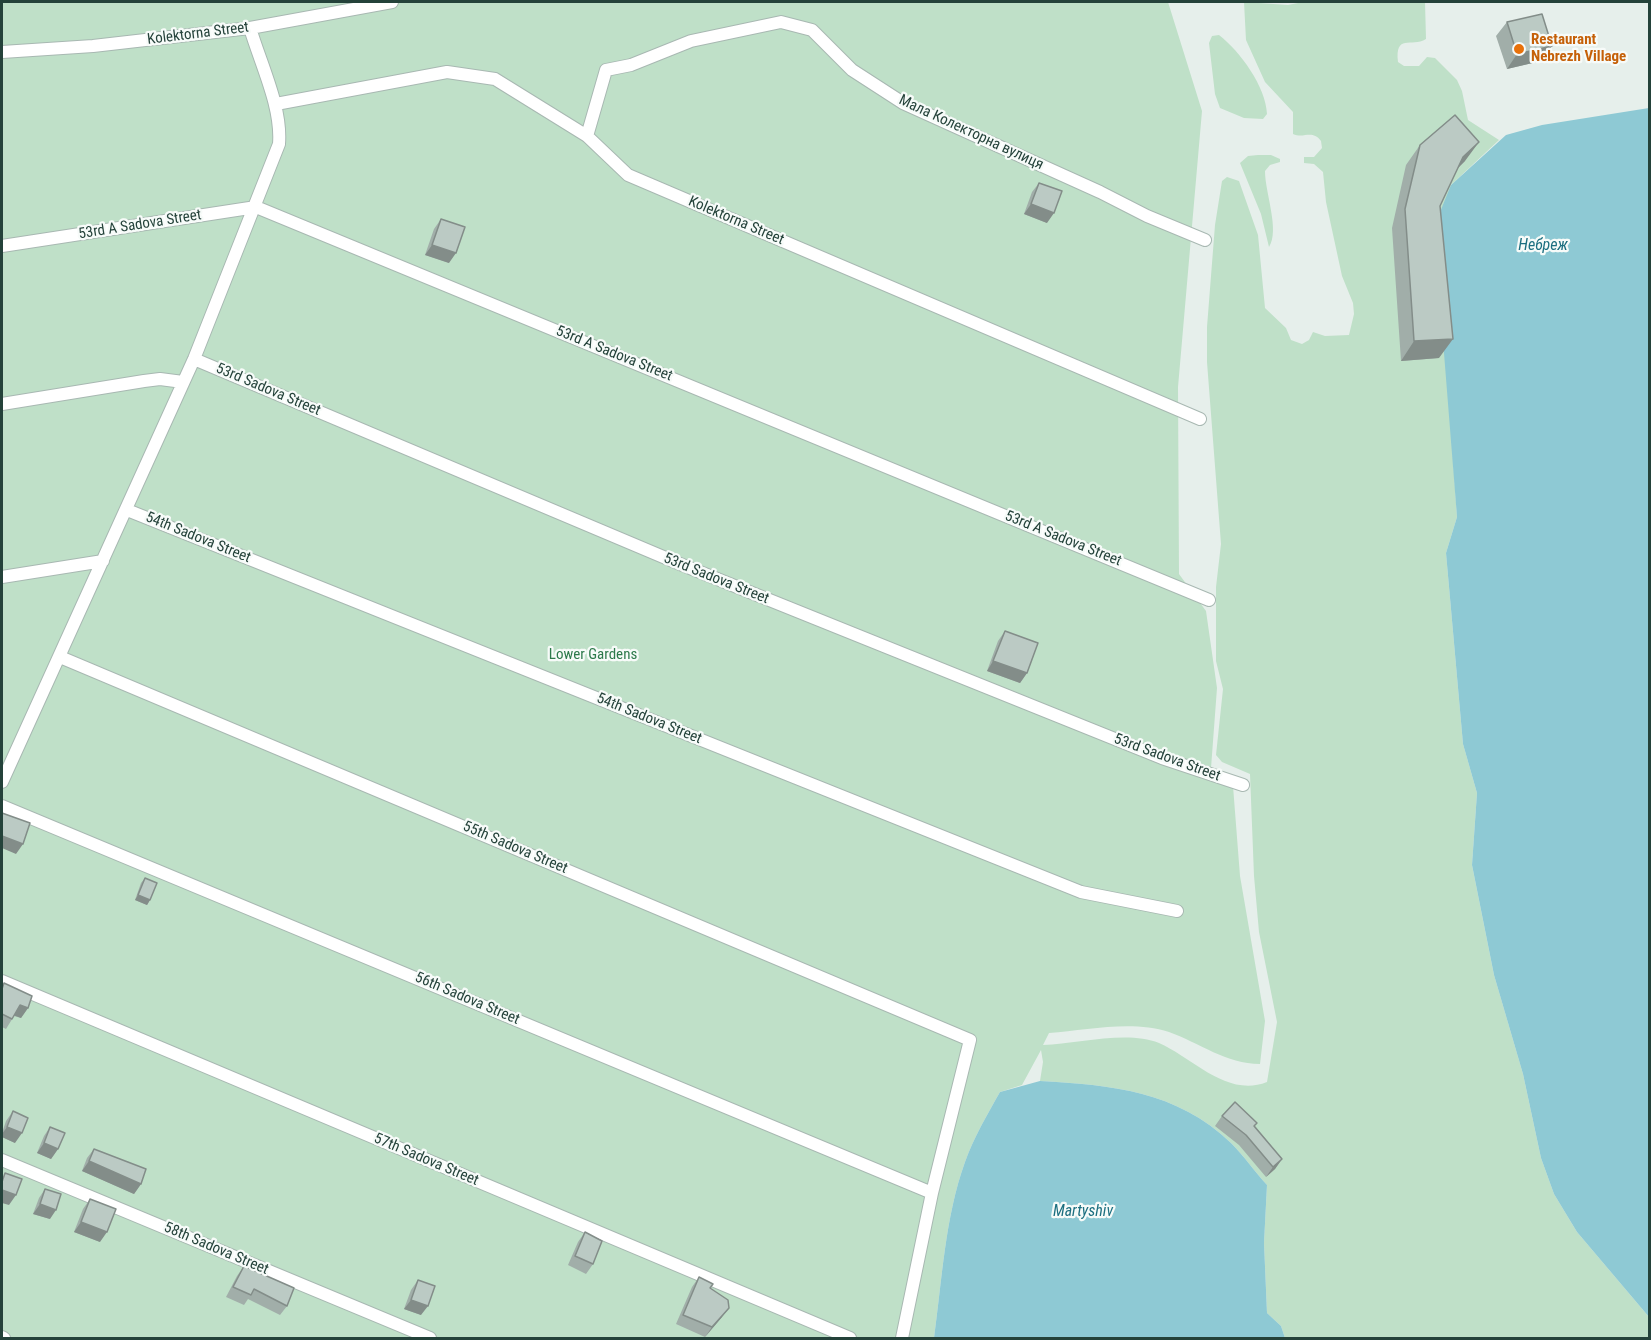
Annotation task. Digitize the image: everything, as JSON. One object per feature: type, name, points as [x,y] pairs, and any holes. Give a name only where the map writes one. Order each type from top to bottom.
[{"type":"street","name":"Kolektorna Street","points":[[2,52],[93,46],[250,28],[392,2]]},
{"type":"street","name":"Мала Колекторна вулиця","points":[[587,136],[606,70],[631,64],[691,41],[781,22],[812,30],[852,70],[903,103],[1100,192],[1147,216],[1205,240]]},
{"type":"street","points":[[3,779],[194,359],[279,144],[280,130],[276,104],[262,69],[250,28]]},
{"type":"street","name":"Kolektorna Street","points":[[276,104],[447,72],[495,79],[587,136],[628,175],[1200,419]]},
{"type":"street","name":"53rd A Sadova Street","points":[[2,246],[256,207],[1209,600]]},
{"type":"street","name":"53rd Sadova Street","points":[[194,359],[680,564],[1162,758],[1243,785]]},
{"type":"street","points":[[2,404],[160,379],[183,382]]},
{"type":"street","name":"54th Sadova Street","points":[[127,510],[1082,892],[1177,910]]},
{"type":"street","points":[[2,577],[103,561]]},
{"type":"street","name":"55th Sadova Street","points":[[60,657],[969,1040],[932,1193]]},
{"type":"street","name":"56th Sadova Street","points":[[2,806],[932,1193]]},
{"type":"street","name":"57th Sadova Street","points":[[2,981],[850,1338]]},
{"type":"street","name":"58th Sadova Street","points":[[2,1160],[430,1338]]},
{"type":"street","points":[[902,1338],[932,1193]]},
{"type":"green space","name":"Lower Gardens","points":[[2,2],[1168,2],[1202,111],[1178,387],[1179,574],[1206,611],[1217,688],[1211,768],[1233,786],[1240,876],[1265,1021],[1260,1064],[1224,1057],[1155,1028],[1125,1026],[1049,1033],[1043,1045],[1117,1038],[1146,1039],[1172,1050],[1224,1081],[1252,1086],[1267,1082],[1277,1022],[1259,932],[1254,876],[1250,774],[1222,762],[1216,755],[1223,689],[1216,661],[1216,587],[1221,544],[1207,362],[1207,327],[1215,225],[1222,181],[1227,177],[1239,181],[1258,235],[1265,308],[1286,328],[1291,340],[1302,344],[1309,340],[1313,332],[1325,336],[1349,335],[1354,314],[1353,303],[1342,276],[1326,202],[1323,172],[1314,164],[1304,163],[1304,157],[1314,157],[1322,148],[1321,141],[1318,137],[1311,135],[1293,134],[1293,112],[1265,82],[1246,40],[1244,2],[1288,5],[1303,2],[1425,2],[1426,39],[1402,44],[1399,47],[1398,62],[1404,66],[1419,66],[1427,57],[1435,58],[1457,80],[1462,91],[1468,120],[1499,140],[1451,185],[1448,385],[1457,517],[1446,553],[1463,744],[1477,793],[1472,865],[1494,975],[1523,1074],[1541,1158],[1554,1194],[1577,1232],[1649,1317],[1649,1338],[1285,1338],[1281,1326],[1267,1313],[1264,1243],[1267,1185],[1240,1153],[1210,1126],[1166,1102],[1118,1089],[1040,1081],[1043,1062],[1041,1050],[1022,1085],[1000,1092],[965,1162],[949,1227],[934,1338],[2,1338]]},
{"type":"green space","points":[[1219,35],[1235,50],[1257,81],[1266,104],[1267,114],[1263,119],[1244,118],[1220,108],[1215,94],[1209,43],[1212,36]]},
{"type":"green space","points":[[1271,155],[1280,159],[1280,162],[1270,165],[1265,171],[1273,221],[1272,240],[1269,247],[1261,214],[1240,163],[1248,156]]},
{"type":"water","name":"Небреж","points":[[1649,108],[1649,1317],[1577,1232],[1554,1194],[1541,1158],[1523,1074],[1494,975],[1472,865],[1477,793],[1463,744],[1446,553],[1457,517],[1434,227],[1451,185],[1506,135],[1542,125]]},
{"type":"water","name":"Martyshiv","points":[[1040,1081],[1118,1089],[1166,1102],[1210,1126],[1236,1148],[1267,1185],[1264,1243],[1267,1313],[1281,1326],[1285,1338],[934,1338],[953,1205],[969,1153],[1000,1092]]},
{"type":"building","points":[[1542,14],[1552,46],[1517,54],[1507,22]]},
{"type":"building","points":[[1455,115],[1479,142],[1463,157],[1440,206],[1453,339],[1414,341],[1405,209],[1420,145]]},
{"type":"building","points":[[1039,183],[1062,191],[1054,213],[1031,204]]},
{"type":"building","points":[[441,219],[465,227],[456,253],[432,245]]},
{"type":"building","points":[[1005,631],[1038,643],[1027,673],[993,661]]},
{"type":"building","points":[[2,813],[30,823],[23,844],[2,836]]},
{"type":"building","points":[[145,878],[157,883],[150,900],[138,895]]},
{"type":"building","points":[[4,983],[32,996],[28,1008],[20,1005],[12,1019],[2,1014]]},
{"type":"building","points":[[1235,1102],[1257,1123],[1254,1126],[1282,1159],[1273,1167],[1246,1135],[1222,1116]]},
{"type":"building","points":[[13,1111],[28,1118],[22,1133],[7,1127]]},
{"type":"building","points":[[50,1127],[65,1133],[58,1149],[44,1143]]},
{"type":"building","points":[[94,1149],[146,1169],[141,1184],[89,1161]]},
{"type":"building","points":[[5,1173],[22,1179],[16,1195],[2,1190]]},
{"type":"building","points":[[45,1189],[61,1194],[56,1210],[40,1204]]},
{"type":"building","points":[[90,1199],[116,1209],[107,1232],[81,1222]]},
{"type":"building","points":[[585,1232],[602,1241],[593,1264],[575,1256]]},
{"type":"building","points":[[244,1266],[294,1288],[287,1306],[254,1289],[251,1295],[233,1287]]},
{"type":"building","points":[[699,1277],[713,1284],[710,1288],[728,1300],[729,1308],[712,1327],[683,1315]]},
{"type":"building","points":[[418,1280],[435,1286],[428,1306],[411,1300]]},
{"type":"place","name":"Restaurant Nebrezh Village","points":[[1519,49]]}]
